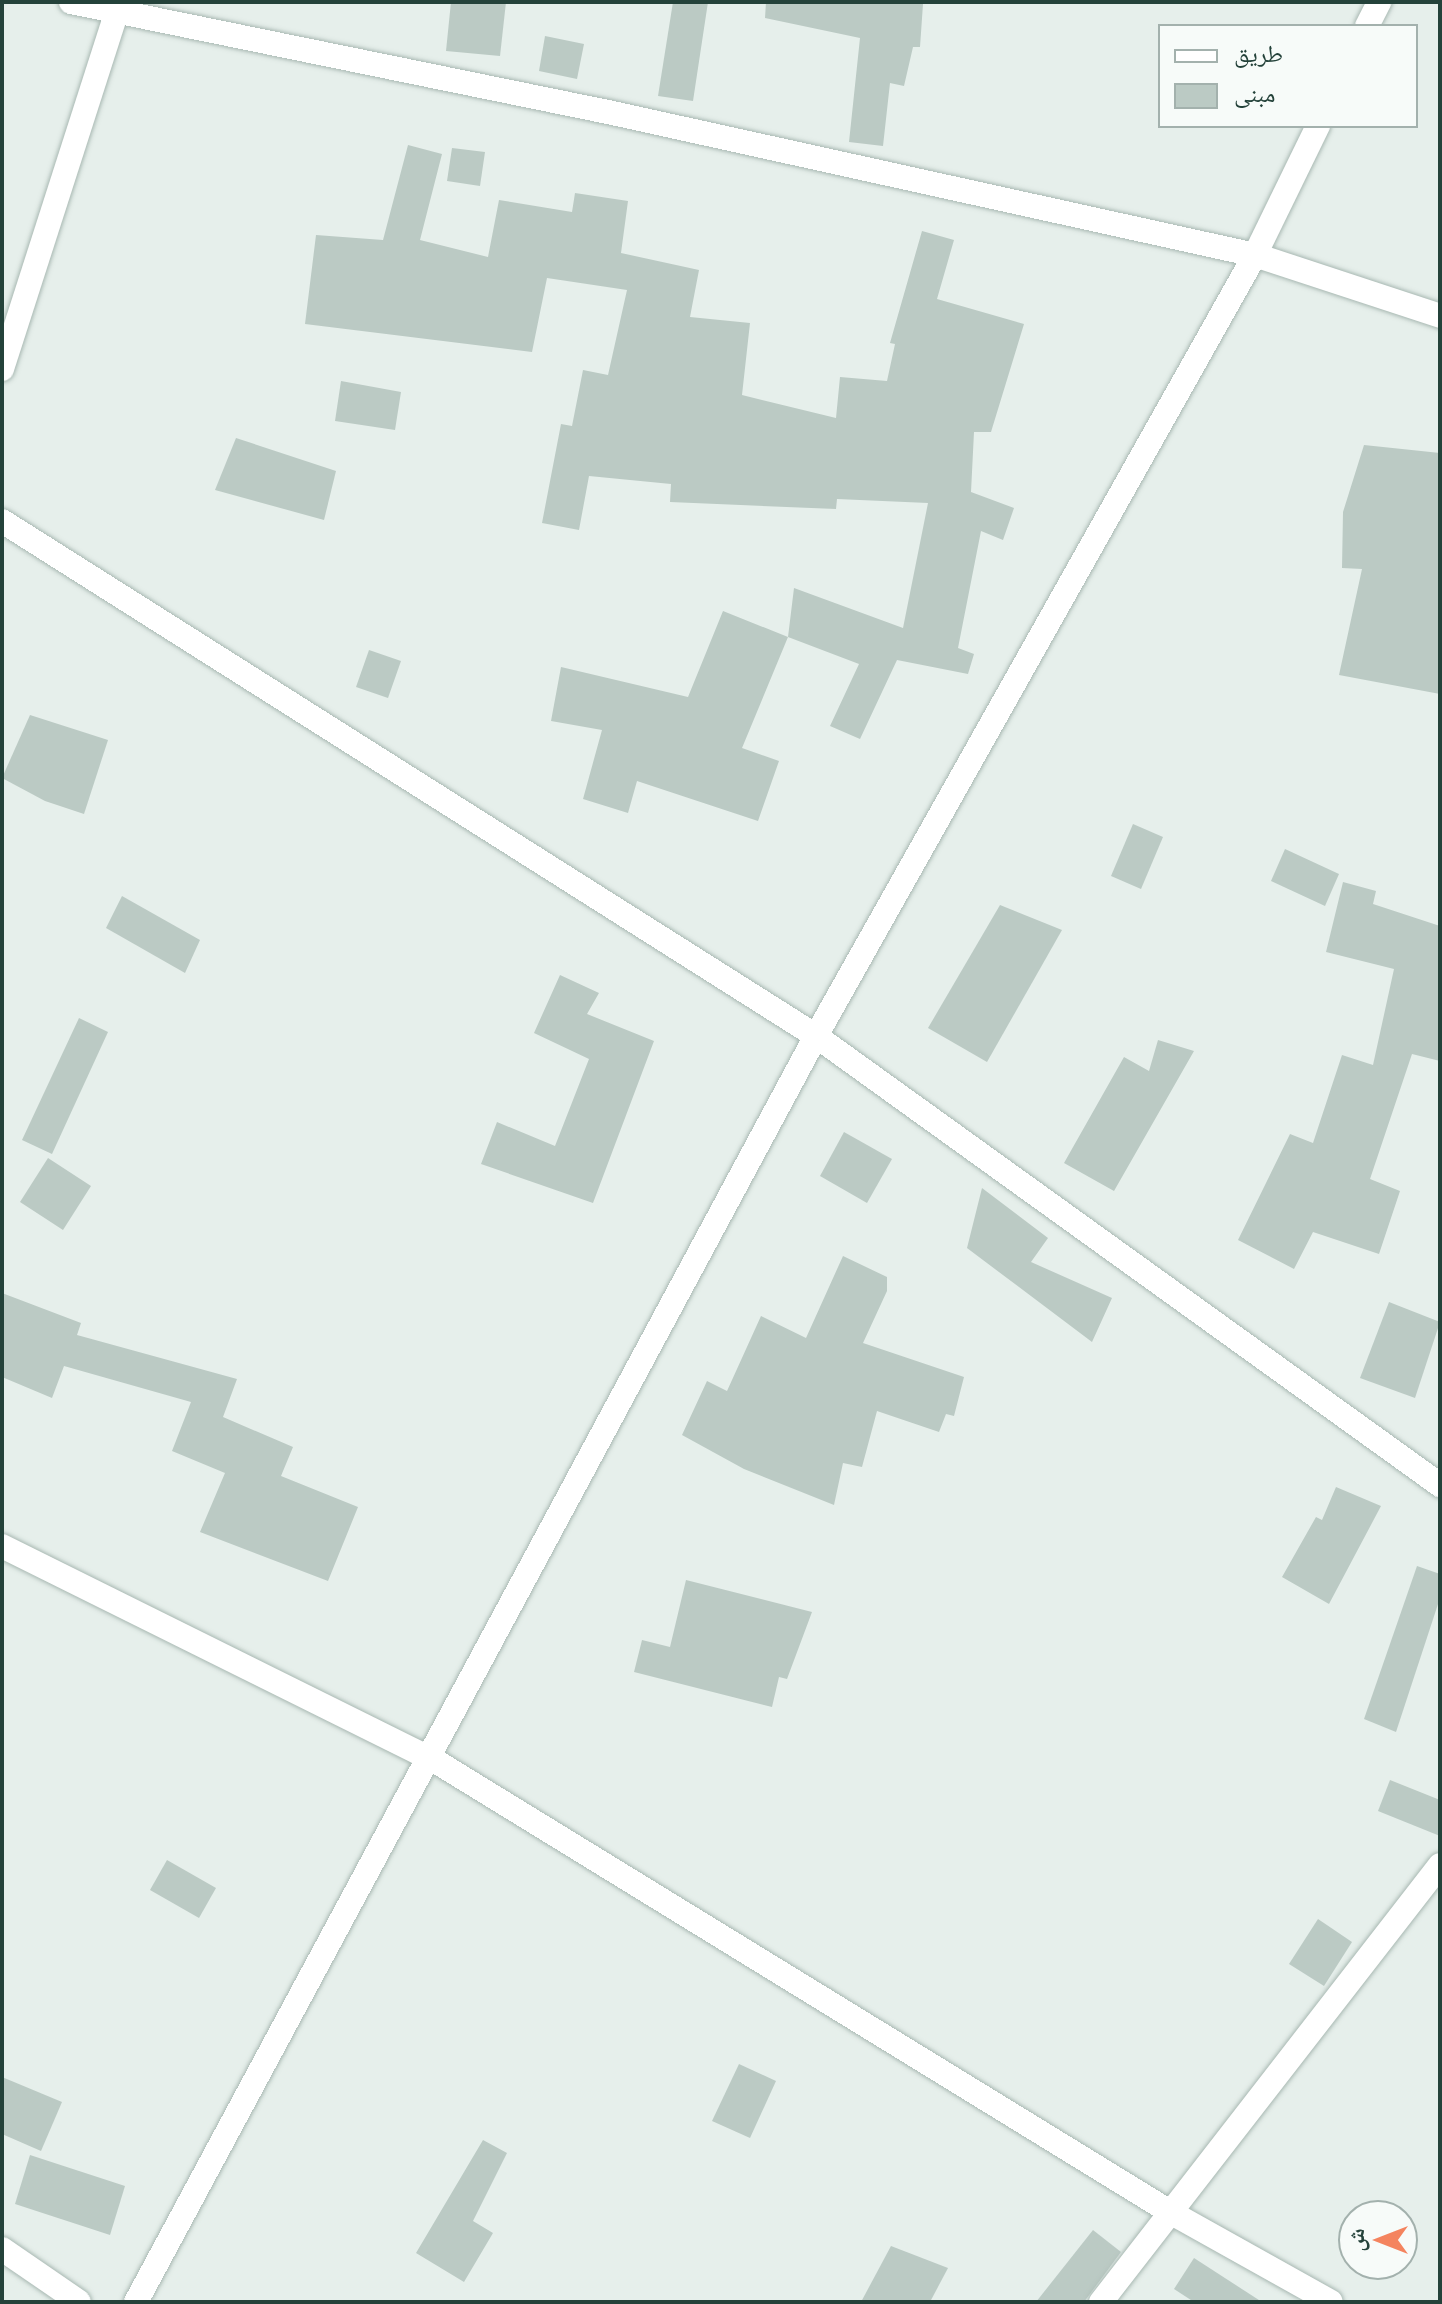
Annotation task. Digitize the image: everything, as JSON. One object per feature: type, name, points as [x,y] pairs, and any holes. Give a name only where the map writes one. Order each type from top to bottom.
[{"type":"street","points":[[71,2],[118,7],[1255,255],[1440,316]]},
{"type":"street","points":[[1368,24],[1379,2]]},
{"type":"street","points":[[2,369],[118,7]]},
{"type":"street","points":[[136,2302],[432,1759],[816,1036],[1255,255],[1317,128]]},
{"type":"street","points":[[2,521],[816,1036],[1440,1485]]},
{"type":"street","points":[[2,1546],[432,1759],[1170,2212],[1331,2302]]},
{"type":"street","points":[[1101,2302],[1440,1865]]},
{"type":"street","points":[[2,2249],[79,2302]]},
{"type":"building","points":[[451,2],[506,2],[500,56],[446,51]]},
{"type":"building","points":[[673,2],[708,2],[693,101],[658,96]]},
{"type":"building","points":[[766,2],[923,4],[920,47],[913,47],[904,86],[890,83],[883,146],[849,142],[860,38],[765,18]]},
{"type":"building","points":[[545,36],[584,44],[577,79],[539,71]]},
{"type":"building","points":[[408,145],[442,154],[420,240],[488,257],[499,200],[572,212],[575,193],[628,201],[621,253],[699,270],[690,317],[750,323],[742,395],[836,418],[840,377],[887,381],[895,344],[890,343],[922,231],[954,240],[937,299],[1024,324],[991,432],[974,432],[971,492],[1014,508],[1003,540],[981,531],[958,648],[974,654],[968,674],[897,660],[860,739],[830,726],[859,664],[788,637],[794,588],[903,628],[928,503],[837,499],[836,509],[670,502],[671,484],[589,476],[579,530],[542,523],[561,424],[572,426],[583,370],[608,375],[627,290],[547,278],[532,352],[305,324],[316,235],[383,240]]},
{"type":"building","points":[[452,148],[485,152],[480,186],[447,181]]},
{"type":"building","points":[[341,381],[401,392],[395,430],[335,421]]},
{"type":"building","points":[[236,438],[336,471],[324,520],[215,490]]},
{"type":"building","points":[[1364,445],[1440,453],[1440,694],[1339,675],[1362,569],[1342,568],[1343,512]]},
{"type":"building","points":[[723,611],[788,637],[742,748],[779,761],[758,821],[637,781],[628,813],[583,799],[602,730],[551,721],[561,667],[688,697]]},
{"type":"building","points":[[369,650],[401,661],[388,698],[356,687]]},
{"type":"building","points":[[30,715],[108,740],[84,814],[45,801],[2,778]]},
{"type":"building","points":[[1133,824],[1163,837],[1141,889],[1111,876]]},
{"type":"building","points":[[1285,849],[1339,874],[1325,906],[1271,881]]},
{"type":"building","points":[[1343,882],[1376,891],[1373,904],[1440,926],[1440,1061],[1412,1054],[1370,1179],[1400,1191],[1379,1254],[1313,1232],[1294,1269],[1238,1240],[1290,1134],[1313,1143],[1342,1055],[1373,1065],[1394,969],[1326,952]]},
{"type":"building","points":[[122,896],[200,940],[185,973],[106,928]]},
{"type":"building","points":[[1000,905],[1062,930],[987,1062],[928,1028]]},
{"type":"building","points":[[560,975],[599,993],[587,1014],[654,1041],[593,1203],[481,1164],[497,1122],[555,1146],[589,1059],[534,1033]]},
{"type":"building","points":[[79,1018],[108,1032],[52,1154],[22,1140]]},
{"type":"building","points":[[1158,1040],[1194,1051],[1114,1191],[1064,1163],[1124,1057],[1149,1071]]},
{"type":"building","points":[[844,1132],[892,1159],[867,1203],[820,1176]]},
{"type":"building","points":[[48,1158],[91,1186],[63,1230],[20,1202]]},
{"type":"building","points":[[982,1188],[1048,1238],[1031,1262],[1112,1298],[1092,1342],[967,1248]]},
{"type":"building","points":[[843,1256],[887,1277],[887,1291],[863,1343],[964,1377],[954,1416],[946,1414],[939,1432],[877,1411],[862,1467],[843,1463],[834,1505],[744,1469],[682,1435],[707,1381],[727,1391],[761,1316],[806,1338]]},
{"type":"building","points":[[2,1293],[81,1323],[77,1335],[237,1379],[223,1417],[293,1447],[281,1476],[358,1507],[328,1581],[200,1532],[225,1473],[172,1451],[191,1402],[64,1366],[52,1398],[2,1377]]},
{"type":"building","points":[[1389,1302],[1440,1322],[1415,1398],[1360,1378]]},
{"type":"building","points":[[1336,1487],[1381,1506],[1329,1604],[1282,1577],[1316,1517],[1322,1520]]},
{"type":"building","points":[[1417,1566],[1440,1574],[1440,1598],[1396,1732],[1364,1719]]},
{"type":"building","points":[[686,1580],[812,1612],[787,1679],[779,1677],[772,1707],[634,1672],[642,1640],[670,1647]]},
{"type":"building","points":[[1390,1780],[1440,1800],[1440,1836],[1378,1811]]},
{"type":"building","points":[[167,1860],[216,1888],[199,1918],[150,1890]]},
{"type":"building","points":[[1318,1919],[1352,1942],[1324,1986],[1289,1964]]},
{"type":"building","points":[[739,2064],[776,2081],[750,2138],[712,2121]]},
{"type":"building","points":[[2,2077],[62,2102],[41,2151],[2,2134]]},
{"type":"building","points":[[483,2140],[507,2153],[473,2221],[493,2233],[464,2282],[416,2253]]},
{"type":"building","points":[[30,2155],[125,2186],[110,2235],[15,2204]]},
{"type":"building","points":[[1093,2230],[1121,2252],[1084,2302],[1036,2302]]},
{"type":"building","points":[[891,2246],[948,2268],[930,2302],[861,2302]]},
{"type":"building","points":[[1194,2258],[1262,2302],[1194,2302],[1174,2289]]}]
